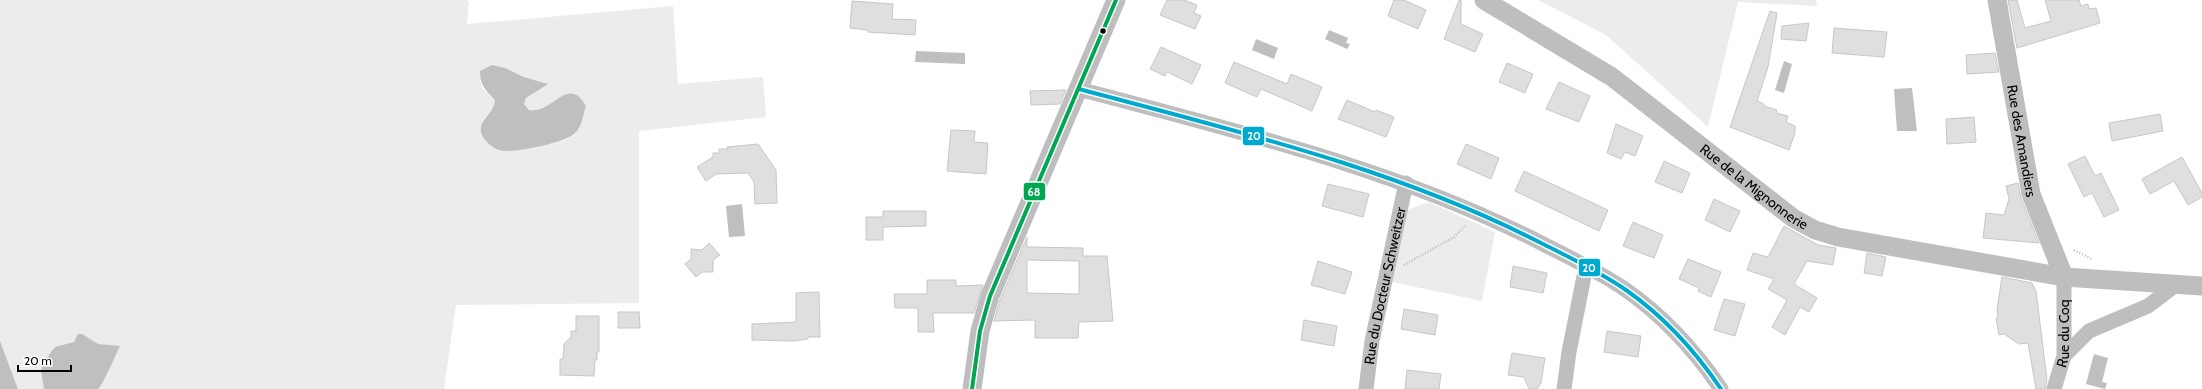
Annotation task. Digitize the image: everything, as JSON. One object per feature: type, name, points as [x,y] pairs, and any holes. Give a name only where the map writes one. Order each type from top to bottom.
[{"type":"street","points":[[972,389],[980,331],[990,296],[1116,0]]},
{"type":"street","name":"Rue de la Mignonnerie","points":[[1484,0],[1612,77],[1793,218],[1815,230],[1838,237],[2064,277],[2202,286]]},
{"type":"street","name":"Rue des Amandiers","points":[[1997,0],[2031,194],[2064,277]]},
{"type":"street","points":[[1079,88],[1339,161],[1406,183],[1496,220],[1586,266],[1626,290],[1650,309],[1692,351],[1721,389]]},
{"type":"street","name":"Rue du Docteur Schweitzer","points":[[1366,389],[1372,341],[1406,183]]},
{"type":"street","points":[[1564,389],[1569,352],[1586,266]]},
{"type":"street","name":"Rue du Coq","points":[[2054,389],[2064,356],[2064,277]]},
{"type":"street","points":[[2064,356],[2090,331],[2148,306],[2177,284]]},
{"type":"path","points":[[1388,263],[1406,265],[1454,237],[1466,226],[1473,210]]},
{"type":"path","points":[[2069,245],[2084,257],[2098,261]]},
{"type":"shaded area","points":[[0,0],[466,0],[469,2],[467,24],[673,6],[678,84],[763,77],[766,117],[639,131],[639,303],[456,305],[444,389],[18,389],[0,341]],"holes":[[[499,66],[524,77],[545,83],[526,98],[524,104],[529,110],[537,110],[567,96],[573,95],[580,98],[586,106],[578,130],[573,135],[558,142],[511,150],[484,119],[495,106],[495,100],[483,89],[480,80]]]},
{"type":"shaded area","points":[[1538,0],[1816,0],[1817,6],[1738,2],[1708,127],[1606,35]]},
{"type":"shaded area","points":[[1329,30],[1348,38],[1346,43],[1350,44],[1347,49],[1325,39]]},
{"type":"shaded area","points":[[1256,39],[1278,48],[1274,59],[1252,50]]},
{"type":"shaded area","points":[[916,51],[965,53],[965,64],[915,62]]},
{"type":"shaded area","points":[[1784,61],[1792,64],[1784,93],[1775,90]]},
{"type":"shaded area","points":[[492,65],[505,68],[524,77],[548,84],[526,98],[524,104],[529,110],[538,110],[546,107],[566,94],[573,94],[579,97],[586,106],[581,125],[577,131],[561,141],[529,148],[501,151],[491,146],[483,138],[481,130],[483,121],[492,109],[495,100],[484,87],[481,80],[480,71]]},
{"type":"shaded area","points":[[1912,88],[1917,131],[1897,131],[1894,89]]},
{"type":"shaded area","points":[[1429,202],[1495,232],[1482,301],[1392,282],[1407,210]]},
{"type":"shaded area","points":[[742,204],[745,236],[729,237],[726,206]]},
{"type":"shaded area","points":[[78,334],[82,334],[98,344],[120,346],[100,386],[98,389],[44,389],[41,371],[43,363],[55,347],[74,342]]},
{"type":"shaded area","points":[[0,341],[18,389],[0,389]]},
{"type":"shaded area","points":[[2094,354],[2108,358],[2102,382],[2107,383],[2105,389],[2086,384]]},
{"type":"building","points":[[1167,0],[1184,0],[1197,5],[1194,13],[1201,16],[1195,29],[1160,15]]},
{"type":"building","points":[[1394,0],[1404,0],[1426,10],[1418,29],[1388,16]]},
{"type":"building","points":[[1459,0],[1461,0],[1461,24],[1483,34],[1475,52],[1444,39]]},
{"type":"building","points":[[2008,0],[2017,0],[2025,28],[2051,21],[2045,0],[2079,0],[2081,6],[2088,4],[2089,9],[2096,8],[2100,23],[2017,48]]},
{"type":"building","points":[[852,1],[893,4],[892,19],[916,20],[915,35],[868,32],[868,30],[850,28]]},
{"type":"building","points":[[1770,11],[1777,13],[1768,67],[1757,101],[1764,104],[1764,106],[1777,110],[1776,113],[1788,116],[1786,122],[1795,126],[1795,133],[1789,150],[1730,127]]},
{"type":"building","points":[[1809,23],[1806,41],[1781,39],[1782,26]]},
{"type":"building","points":[[1834,28],[1887,32],[1884,57],[1832,53]]},
{"type":"building","points":[[1161,47],[1201,65],[1192,84],[1167,72],[1165,76],[1150,69]]},
{"type":"building","points":[[1995,53],[1999,72],[1967,74],[1966,55]]},
{"type":"building","points":[[1234,62],[1287,84],[1291,74],[1322,87],[1312,111],[1261,89],[1257,97],[1225,83]]},
{"type":"building","points":[[1507,63],[1533,74],[1525,93],[1499,82]]},
{"type":"building","points":[[1559,82],[1590,96],[1579,122],[1546,109]]},
{"type":"building","points":[[1066,90],[1060,104],[1031,105],[1030,91]]},
{"type":"building","points":[[1347,100],[1375,112],[1376,110],[1394,117],[1386,137],[1338,119]]},
{"type":"building","points":[[2160,114],[2163,131],[2112,141],[2109,123]]},
{"type":"building","points":[[1974,117],[1976,142],[1947,144],[1946,119]]},
{"type":"building","points":[[1616,124],[1643,136],[1635,156],[1625,152],[1621,159],[1607,153]]},
{"type":"building","points":[[951,130],[975,131],[974,142],[988,143],[986,174],[947,171]]},
{"type":"building","points":[[758,144],[776,170],[777,203],[755,204],[754,182],[748,173],[716,174],[706,181],[697,167],[713,157],[713,153],[719,153],[719,149]]},
{"type":"building","points":[[1466,144],[1499,158],[1491,179],[1457,164]]},
{"type":"building","points":[[2085,156],[2095,176],[2101,173],[2119,210],[2104,217],[2092,193],[2084,197],[2068,164]]},
{"type":"building","points":[[2182,157],[2202,193],[2202,197],[2188,205],[2174,181],[2150,194],[2142,179]]},
{"type":"building","points":[[1664,161],[1690,173],[1682,193],[1655,182]]},
{"type":"building","points":[[1524,171],[1608,210],[1599,231],[1515,191]]},
{"type":"building","points":[[2018,183],[2021,198],[2039,243],[1983,238],[1986,213],[2004,215],[2009,199],[2006,186]]},
{"type":"building","points":[[1328,184],[1369,194],[1363,217],[1322,206]]},
{"type":"building","points":[[1714,199],[1740,211],[1730,232],[1705,220]]},
{"type":"building","points":[[883,211],[926,211],[926,226],[883,227],[883,240],[866,240],[866,217],[883,217]]},
{"type":"building","points":[[1633,222],[1663,235],[1654,258],[1623,246]]},
{"type":"building","points":[[1784,226],[1818,245],[1836,248],[1833,265],[1807,261],[1794,284],[1817,298],[1809,312],[1800,307],[1785,335],[1772,327],[1787,300],[1768,289],[1774,279],[1747,270],[1753,253],[1768,257]]},
{"type":"building","points":[[1027,237],[1027,247],[1083,248],[1083,256],[1107,256],[1113,321],[1079,322],[1078,338],[1035,338],[1035,320],[994,321],[1000,300]],"holes":[[[1027,260],[1079,261],[1079,294],[1027,293]]]},
{"type":"building","points":[[709,243],[720,255],[713,260],[713,272],[702,272],[696,277],[685,264],[691,259],[691,249],[702,250]]},
{"type":"building","points":[[1867,253],[1886,257],[1882,276],[1864,273]]},
{"type":"building","points":[[1688,259],[1721,272],[1711,297],[1698,291],[1699,288],[1679,279]]},
{"type":"building","points":[[1318,261],[1352,272],[1345,294],[1311,285]]},
{"type":"building","points":[[1513,266],[1547,273],[1543,293],[1510,287]]},
{"type":"building","points":[[2002,277],[2032,283],[2036,291],[2047,380],[2045,389],[2036,389],[2028,343],[2019,344],[2004,334],[1999,335],[1996,318],[1998,318],[1997,310]]},
{"type":"building","points":[[927,280],[956,280],[956,286],[983,285],[974,313],[933,313],[934,332],[918,332],[918,308],[895,308],[894,294],[927,294]]},
{"type":"building","points":[[819,292],[820,337],[808,337],[808,339],[793,341],[752,340],[752,324],[796,322],[796,293]]},
{"type":"building","points":[[1724,299],[1745,304],[1735,336],[1714,330]]},
{"type":"building","points":[[1404,309],[1438,315],[1435,335],[1401,329]]},
{"type":"building","points":[[618,312],[639,312],[640,328],[618,328]]},
{"type":"building","points":[[576,316],[599,316],[599,352],[597,352],[597,360],[595,360],[594,376],[560,375],[560,359],[563,359],[564,344],[571,337],[571,331],[576,331]]},
{"type":"building","points":[[1304,320],[1337,326],[1334,346],[1301,340]]},
{"type":"building","points":[[1607,331],[1641,336],[1638,357],[1604,352]]},
{"type":"building","points":[[1512,353],[1545,358],[1541,383],[1537,389],[1529,389],[1524,377],[1508,375]]},
{"type":"building","points":[[1407,370],[1441,374],[1439,389],[1405,389]]},
{"type":"transit line","name":"68","points":[[972,389],[980,331],[990,296],[1116,0]]},
{"type":"transit line","name":"20","points":[[1079,89],[1197,120],[1316,154],[1431,194],[1488,218],[1575,260],[1606,277],[1640,300],[1666,323],[1690,348],[1721,389]]}]
